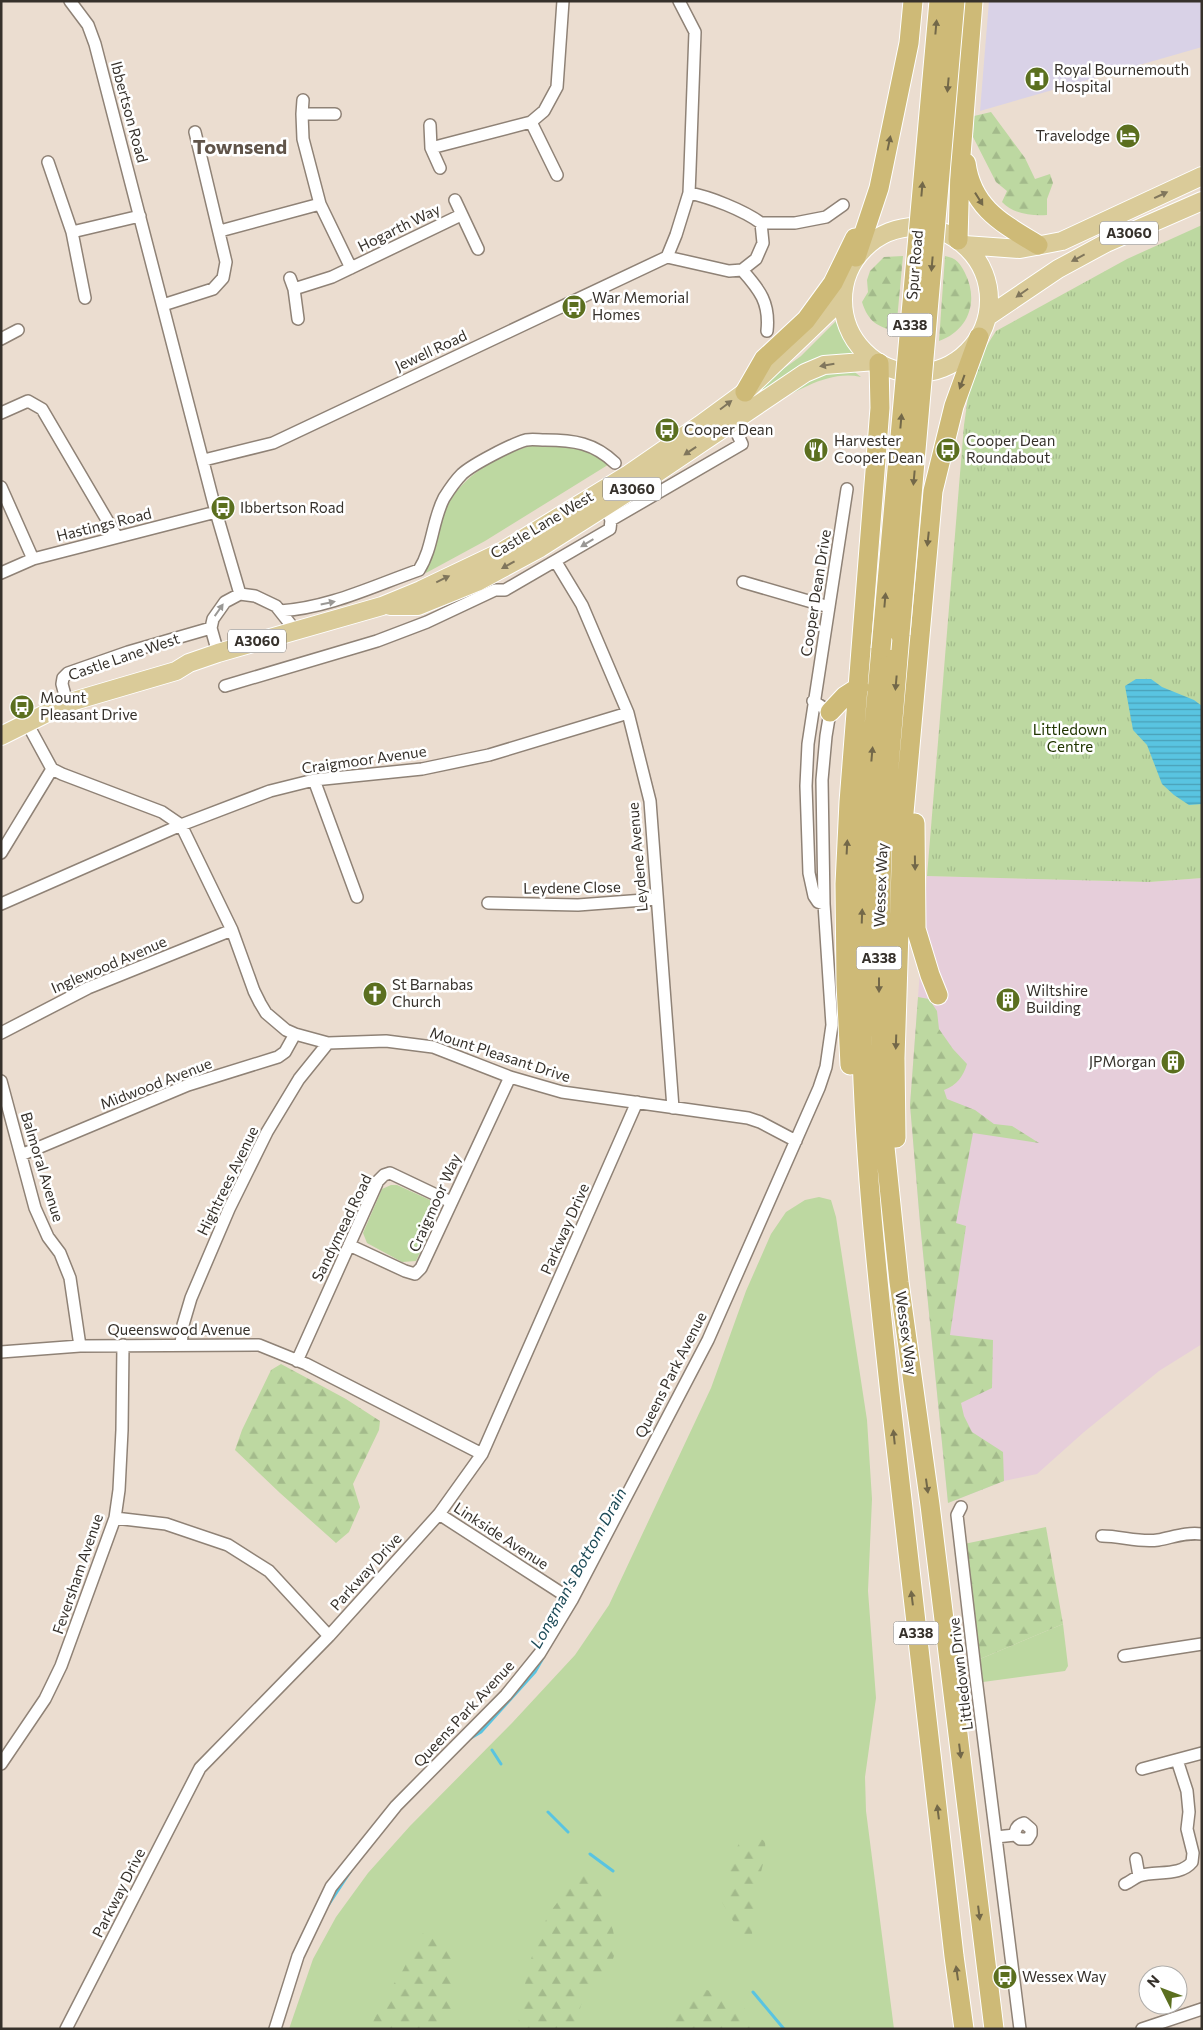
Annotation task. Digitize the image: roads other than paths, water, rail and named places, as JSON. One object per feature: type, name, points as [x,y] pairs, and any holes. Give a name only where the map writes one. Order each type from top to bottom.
[{"type":"highway","points":[[856,258],[875,199],[896,108],[909,43],[913,1]]},
{"type":"highway","name":"Spur Road","points":[[881,649],[939,1]]},
{"type":"highway","name":"Spur Road","points":[[900,634],[955,1]]},
{"type":"highway","points":[[961,242],[958,204],[973,1]]},
{"type":"highway","points":[[962,136],[968,179],[980,203],[994,217],[1038,246]]},
{"type":"highway","points":[[744,392],[764,359],[806,320],[833,283],[875,199]]},
{"type":"highway","points":[[899,1282],[895,1058],[902,836],[933,490],[954,406],[979,337]]},
{"type":"highway","points":[[874,1244],[860,1172],[849,1054],[845,884],[880,408],[877,362]]},
{"type":"highway","name":"Wessex Way","points":[[900,634],[882,852],[879,979],[883,1128],[899,1282],[930,1506],[994,2029]]},
{"type":"highway","points":[[919,639],[915,731],[916,930],[938,995]]},
{"type":"highway","name":"Wessex Way","points":[[881,649],[869,791],[861,974],[865,1126],[874,1244],[919,1657],[964,2029]]},
{"type":"highway","points":[[830,712],[844,696],[859,687]]},
{"type":"main road","name":"A3060","points":[[961,242],[1020,248],[1062,241],[1202,176]]},
{"type":"main road","name":"A3060","points":[[987,318],[1058,269],[1106,243],[1202,201]]},
{"type":"main road","points":[[923,227],[942,231],[961,242],[977,260],[986,278],[989,298],[987,318],[979,337],[964,354],[945,367],[923,373],[904,373],[877,362],[864,352],[855,341],[844,314],[842,299],[846,277],[856,258],[869,243],[886,233],[904,228],[923,227]]},
{"type":"main road","name":"Castle Lane West","points":[[1,736],[67,703],[176,671],[218,652],[382,606],[503,550],[629,474],[700,425],[744,392],[842,299]]},
{"type":"main road","name":"Castle Lane West","points":[[382,606],[418,606],[491,583],[540,548],[608,513],[732,422],[805,373],[824,365],[877,362]]},
{"type":"main road","points":[[503,550],[529,544],[594,504],[608,513]]},
{"type":"street","points":[[431,148],[531,122],[544,111],[557,87],[564,1]]},
{"type":"street","points":[[681,2],[694,32],[689,193],[667,257],[729,271],[742,270],[756,259],[762,243],[760,223]]},
{"type":"street","name":"Ibbertson Road","points":[[74,3],[95,44],[216,512],[240,594]]},
{"type":"street","name":"Hogarth Way","points":[[303,100],[303,138],[320,204],[351,268]]},
{"type":"street","points":[[302,114],[335,114]]},
{"type":"street","points":[[531,122],[557,176]]},
{"type":"street","points":[[430,125],[431,148],[440,168]]},
{"type":"street","points":[[163,305],[213,290],[223,278],[226,262],[195,132]]},
{"type":"street","points":[[48,162],[72,232],[85,298]]},
{"type":"street","points":[[689,193],[700,195],[752,217],[760,223],[795,223],[826,217],[843,206]]},
{"type":"street","name":"Hogarth Way","points":[[455,200],[478,249]]},
{"type":"street","points":[[220,231],[320,204]]},
{"type":"street","name":"Hogarth Way","points":[[294,289],[332,277],[461,214]]},
{"type":"street","points":[[72,232],[140,216]]},
{"type":"street","name":"Jewell Road","points":[[204,460],[273,442],[667,257]]},
{"type":"street","points":[[742,270],[764,298],[769,316],[767,331]]},
{"type":"street","points":[[290,278],[294,289],[298,318]]},
{"type":"street","points":[[1,339],[18,330]]},
{"type":"street","points":[[1,413],[28,401],[42,409],[117,537]]},
{"type":"street","name":"Castle Lane West","points":[[225,686],[377,641],[427,622],[491,583],[505,590],[610,529],[608,513],[742,444],[732,422]]},
{"type":"street","points":[[280,611],[296,610],[338,601],[419,570],[427,558],[436,514],[445,497],[463,473],[494,455],[527,440],[566,440],[583,443],[603,452],[615,463]]},
{"type":"street","points":[[1,487],[33,559]]},
{"type":"street","name":"Cooper Dean Drive","points":[[824,904],[818,902],[814,896],[810,873],[806,831],[808,744],[813,701],[847,489]]},
{"type":"street","name":"Hastings Road","points":[[1,573],[33,559],[216,512]]},
{"type":"street","name":"Leydene Avenue","points":[[556,562],[582,605],[628,713],[650,801],[673,1108]]},
{"type":"street","points":[[419,570],[420,590]]},
{"type":"street","points":[[743,582],[829,607]]},
{"type":"street","points":[[218,652],[211,628],[213,619],[225,602],[240,594],[266,599],[276,606],[295,630]]},
{"type":"street","name":"Castle Lane West","points":[[67,703],[62,684],[63,678],[68,674],[128,652],[211,628]]},
{"type":"street","points":[[813,701],[830,712]]},
{"type":"street","name":"Cooper Dean Drive","points":[[796,1141],[826,1067],[832,1024],[824,904],[822,780],[830,712]]},
{"type":"street","name":"Craigmoor Avenue","points":[[1,904],[181,825],[270,791],[314,780],[422,769],[489,755],[628,713]]},
{"type":"street","points":[[27,723],[52,768],[62,774],[162,812],[181,825]]},
{"type":"street","points":[[1,853],[52,768]]},
{"type":"street","points":[[314,780],[357,897]]},
{"type":"street","name":"Mount Pleasant Drive","points":[[181,825],[232,930],[254,991],[263,1008],[280,1025],[295,1034],[328,1043],[386,1041],[433,1047],[510,1077],[562,1092],[748,1118],[760,1122],[796,1141]]},
{"type":"street","name":"Leydene Close","points":[[488,903],[578,905],[657,899]]},
{"type":"street","name":"Inglewood Avenue","points":[[1,1033],[88,988],[232,930]]},
{"type":"street","name":"Midwood Avenue","points":[[21,1155],[188,1085],[278,1057],[285,1052],[295,1034]]},
{"type":"street","name":"Hightrees Avenue","points":[[181,1345],[183,1326],[191,1298],[228,1209],[268,1132],[299,1079],[328,1043]]},
{"type":"street","name":"Craigmoor Way","points":[[349,1245],[405,1271],[415,1274],[422,1268],[510,1077]]},
{"type":"street","name":"Balmoral Avenue","points":[[1,1081],[40,1221],[60,1253],[70,1278],[80,1346]]},
{"type":"street","name":"Parkway Drive","points":[[66,2029],[200,1768],[329,1636],[439,1514],[482,1454],[637,1102]]},
{"type":"street","name":"Queens Park Avenue","points":[[275,2029],[298,1956],[330,1887],[396,1806],[506,1695],[540,1653],[572,1600],[708,1340],[796,1141]]},
{"type":"street","name":"Sandymead Road","points":[[297,1360],[378,1181],[387,1174],[451,1202]]},
{"type":"street","name":"Feversham Avenue","points":[[1,1764],[45,1699],[61,1666],[115,1518],[119,1490],[122,1430],[123,1345]]},
{"type":"street","name":"Queenswood Avenue","points":[[1,1352],[80,1346],[259,1345],[297,1360],[482,1454]]},
{"type":"street","name":"Littledown Drive","points":[[961,1507],[957,1515],[958,1525],[1020,2029]]},
{"type":"street","name":"Linkside Avenue","points":[[439,1514],[572,1600]]},
{"type":"street","points":[[115,1518],[166,1524],[228,1545],[268,1571],[329,1636]]},
{"type":"street","points":[[1102,1536],[1158,1540],[1179,1534],[1202,1534]]},
{"type":"street","points":[[1124,1656],[1202,1644]]},
{"type":"street","points":[[1142,1769],[1202,1753]]},
{"type":"street","points":[[1125,1884],[1140,1876],[1185,1868],[1192,1862],[1193,1853],[1186,1829],[1189,1812],[1187,1791],[1177,1760]]},
{"type":"street","points":[[996,1838],[1016,1836]]},
{"type":"street","points":[[1136,1859],[1140,1876]]},
{"type":"street","points":[[1142,2029],[1172,2024],[1202,2009]]},
{"type":"water","points":[[1136,679],[1151,679],[1162,687],[1194,700],[1202,706],[1202,804],[1189,805],[1162,784],[1147,745],[1133,730],[1125,686]]},
{"type":"waterway","name":"Longman's Bottom Drain","points":[[471,1738],[481,1732],[535,1672],[543,1658]]},
{"type":"waterway","name":"Longman's Bottom Drain","points":[[492,1750],[501,1764]]},
{"type":"waterway","name":"Longman's Bottom Drain","points":[[548,1812],[568,1832]]},
{"type":"waterway","name":"Longman's Bottom Drain","points":[[590,1854],[613,1871]]},
{"type":"waterway","points":[[329,1904],[350,1872]]},
{"type":"waterway","name":"Longman's Bottom Drain","points":[[753,1992],[784,2029]]},
{"type":"place","name":"Royal Bournemouth Hospital","points":[[1037,79]]},
{"type":"place","name":"Travelodge","points":[[1128,136]]},
{"type":"place","name":"War Memorial Homes","points":[[574,307]]},
{"type":"place","name":"Cooper Dean","points":[[667,430]]},
{"type":"place","name":"Harvester Cooper Dean","points":[[816,450]]},
{"type":"place","name":"Cooper Dean Roundabout","points":[[948,450]]},
{"type":"place","name":"Ibbertson Road","points":[[223,508]]},
{"type":"place","name":"Mount Pleasant Drive","points":[[22,707]]},
{"type":"place","name":"St Barnabas Church","points":[[375,994]]},
{"type":"place","name":"Wiltshire Building","points":[[1008,1000]]},
{"type":"place","name":"JPMorgan","points":[[1173,1062]]},
{"type":"place","name":"Wessex Way","points":[[1005,1977]]},
{"type":"district","name":"Townsend","points":[[240,147]]},
{"type":"park label","name":"Littledown Centre","points":[[1070,738]]}]
